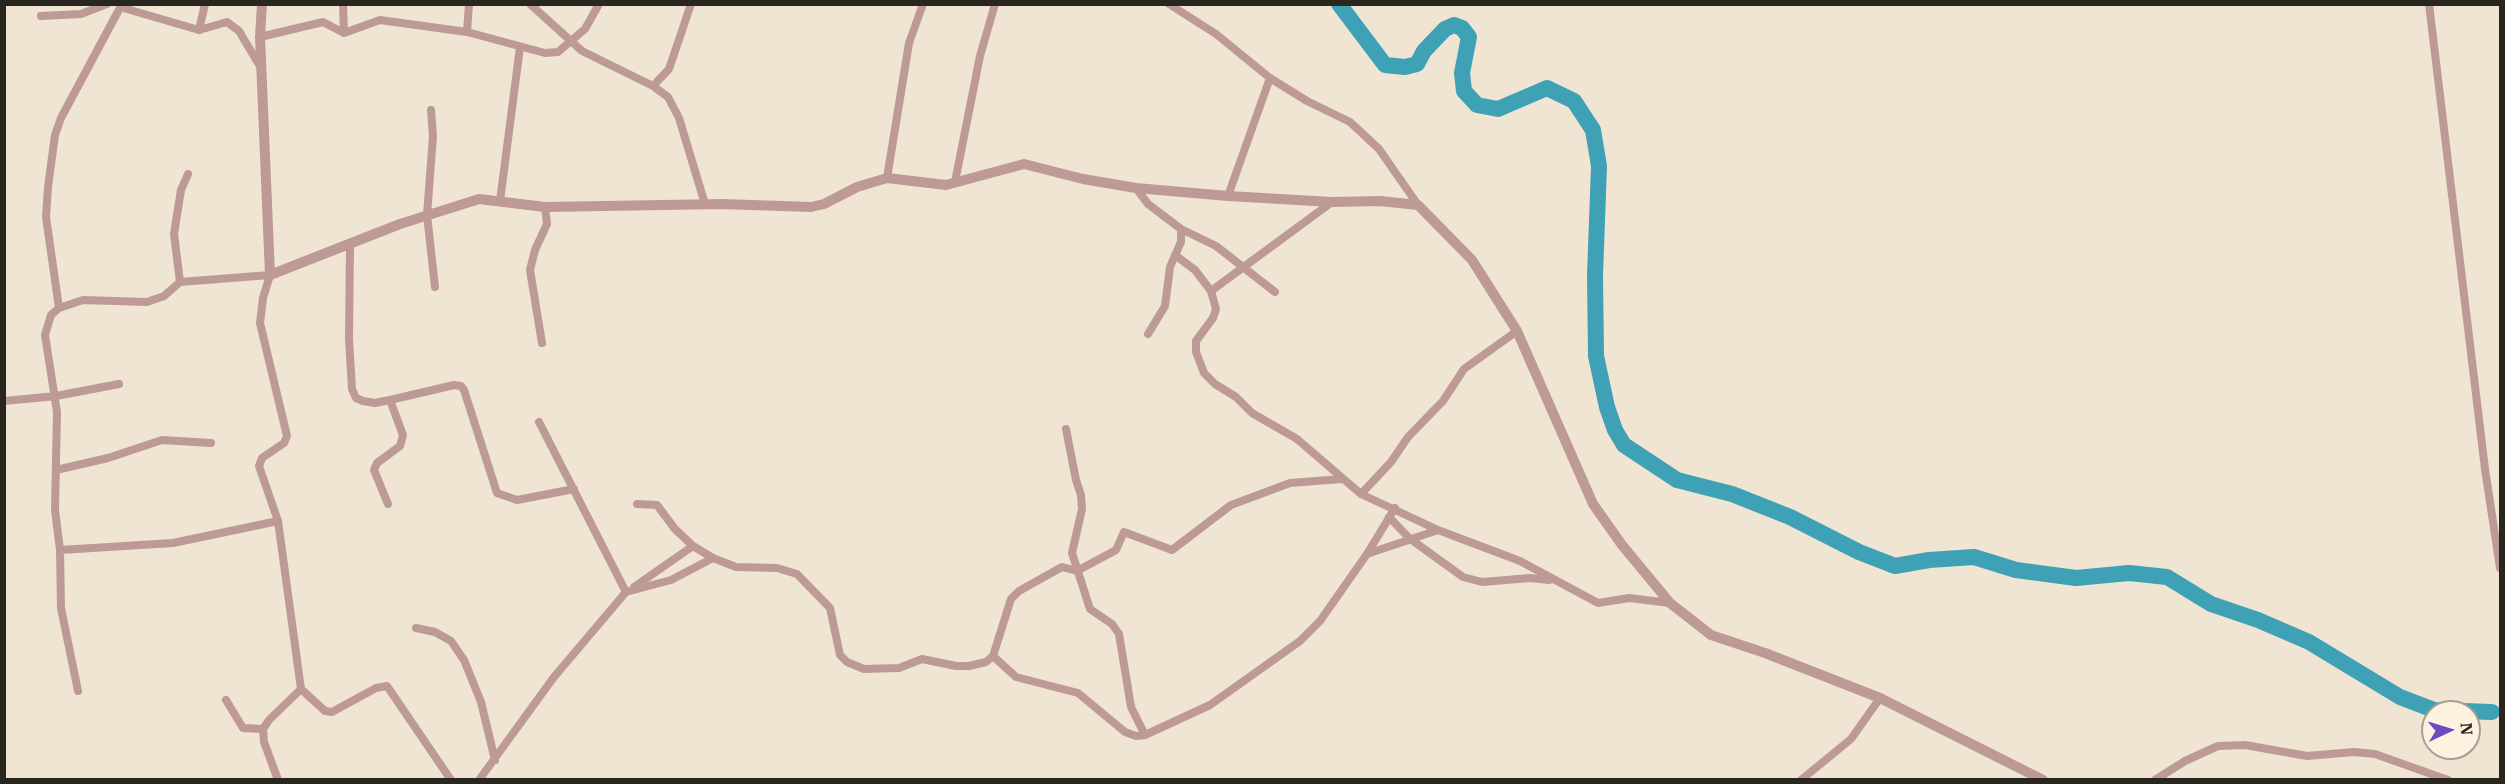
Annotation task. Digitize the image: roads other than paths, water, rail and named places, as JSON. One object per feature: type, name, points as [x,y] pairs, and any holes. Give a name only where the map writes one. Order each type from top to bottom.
[{"type":"street","points":[[41,16],[81,14],[107,4]]},
{"type":"street","points":[[199,30],[205,4]]},
{"type":"street","points":[[262,4],[260,37],[270,275],[263,298],[260,323],[287,436],[284,443],[262,458],[259,466],[278,521],[302,689],[325,711],[332,712],[376,688],[387,686],[451,780]]},
{"type":"street","points":[[343,4],[344,33]]},
{"type":"street","points":[[467,33],[469,4]]},
{"type":"street","points":[[530,4],[572,42],[596,60],[653,86],[668,97],[675,107],[705,204]]},
{"type":"street","points":[[260,37],[323,22],[344,33],[380,20],[467,33],[545,53],[558,52],[585,29],[599,4]]},
{"type":"street","points":[[653,86],[669,69],[691,4]]},
{"type":"street","points":[[888,178],[909,43],[923,4]]},
{"type":"street","points":[[955,182],[980,56],[995,4]]},
{"type":"street","points":[[1169,4],[1216,34],[1269,78],[1350,122],[1379,149],[1418,205],[1472,260],[1518,332],[1593,504],[1622,545],[1670,603],[1712,635],[1880,698],[2043,780]]},
{"type":"street","points":[[2429,4],[2485,470],[2500,568]]},
{"type":"street","points":[[58,308],[46,217],[55,135],[121,6],[199,30],[227,21],[239,31],[261,69]]},
{"type":"street","points":[[500,201],[520,47]]},
{"type":"street","points":[[1228,196],[1269,78]]},
{"type":"street","points":[[431,110],[433,136],[427,215],[435,287]]},
{"type":"street","points":[[78,691],[61,608],[60,550],[55,510],[56,396],[45,335],[47,324],[58,308],[83,300],[147,302],[164,296],[180,282],[270,275],[427,215],[479,199],[546,207],[705,204],[810,207],[824,204],[857,188],[888,178],[931,184],[955,182],[1024,164],[1083,179],[1136,188],[1228,196],[1332,202],[1380,201],[1418,205]]},
{"type":"street","points":[[180,282],[174,234],[181,190],[189,174]]},
{"type":"street","points":[[1136,188],[1148,204],[1181,229],[1216,246],[1241,268],[1275,292]]},
{"type":"street","points":[[1212,291],[1332,202]]},
{"type":"street","points":[[542,344],[530,270],[535,250],[547,224],[546,207]]},
{"type":"street","points":[[1148,334],[1165,306],[1170,267],[1181,242],[1181,229]]},
{"type":"street","points":[[350,244],[349,339],[352,389],[356,398],[375,403],[454,385],[461,386],[497,493],[517,500],[574,489]]},
{"type":"street","points":[[1175,255],[1195,270],[1212,291],[1216,309],[1213,318],[1196,341],[1196,352],[1204,373],[1215,384],[1236,397],[1252,413],[1297,439],[1361,494],[1438,530],[1520,561],[1598,603],[1629,598],[1670,603]]},
{"type":"street","points":[[1361,494],[1391,462],[1408,437],[1443,401],[1464,369],[1518,332]]},
{"type":"street","points":[[4,401],[56,396],[119,384]]},
{"type":"street","points":[[388,504],[374,470],[377,463],[400,446],[402,440],[401,429],[390,400]]},
{"type":"street","points":[[539,422],[629,590]]},
{"type":"street","points":[[1066,429],[1082,509],[1072,553],[1090,609],[1112,624],[1119,634],[1131,707],[1145,735]]},
{"type":"street","points":[[56,470],[108,458],[162,440],[211,443]]},
{"type":"street","points":[[637,504],[651,503],[662,509],[675,529],[693,546],[713,558],[736,567],[777,568],[797,574],[830,608],[840,655],[846,662],[864,669],[899,668],[922,658],[956,666],[969,666],[986,662],[993,656],[1011,599],[1018,591],[1062,567],[1077,571],[1116,550],[1124,532],[1172,550],[1231,505],[1290,483],[1342,479]]},
{"type":"street","points":[[993,656],[1016,677],[1078,693],[1125,732],[1136,736],[1145,735],[1210,705],[1300,641],[1320,621],[1367,554],[1395,508]]},
{"type":"street","points":[[1389,518],[1409,538],[1463,577],[1482,582],[1530,578],[1555,581]]},
{"type":"street","points":[[60,550],[173,543],[278,521]]},
{"type":"street","points":[[1367,554],[1438,530]]},
{"type":"street","points":[[479,780],[554,677],[629,590],[693,546]]},
{"type":"street","points":[[629,590],[671,580],[713,558]]},
{"type":"street","points":[[416,628],[435,632],[451,641],[464,660],[481,702],[495,760]]},
{"type":"street","points":[[278,780],[264,742],[263,729],[269,720],[302,689]]},
{"type":"street","points":[[1801,780],[1851,739],[1880,698]]},
{"type":"street","points":[[226,700],[243,728],[263,729]]},
{"type":"street","points":[[2159,778],[2218,746],[2245,745],[2307,756],[2354,752],[2375,754],[2448,780]]},
{"type":"waterway","points":[[1339,4],[1385,65],[1405,67],[1417,64],[1424,51],[1445,29],[1454,25],[1462,28],[1469,37],[1462,73],[1464,91],[1477,105],[1498,109],[1547,88],[1574,101],[1593,130],[1599,166],[1595,275],[1596,356],[1607,407],[1615,430],[1624,445],[1677,480],[1732,494],[1790,517],[1859,552],[1895,566],[1929,560],[1974,557],[2016,570],[2076,578],[2129,573],[2167,577],[2211,604],[2258,620],[2309,642],[2400,697],[2434,710],[2492,712]]}]
